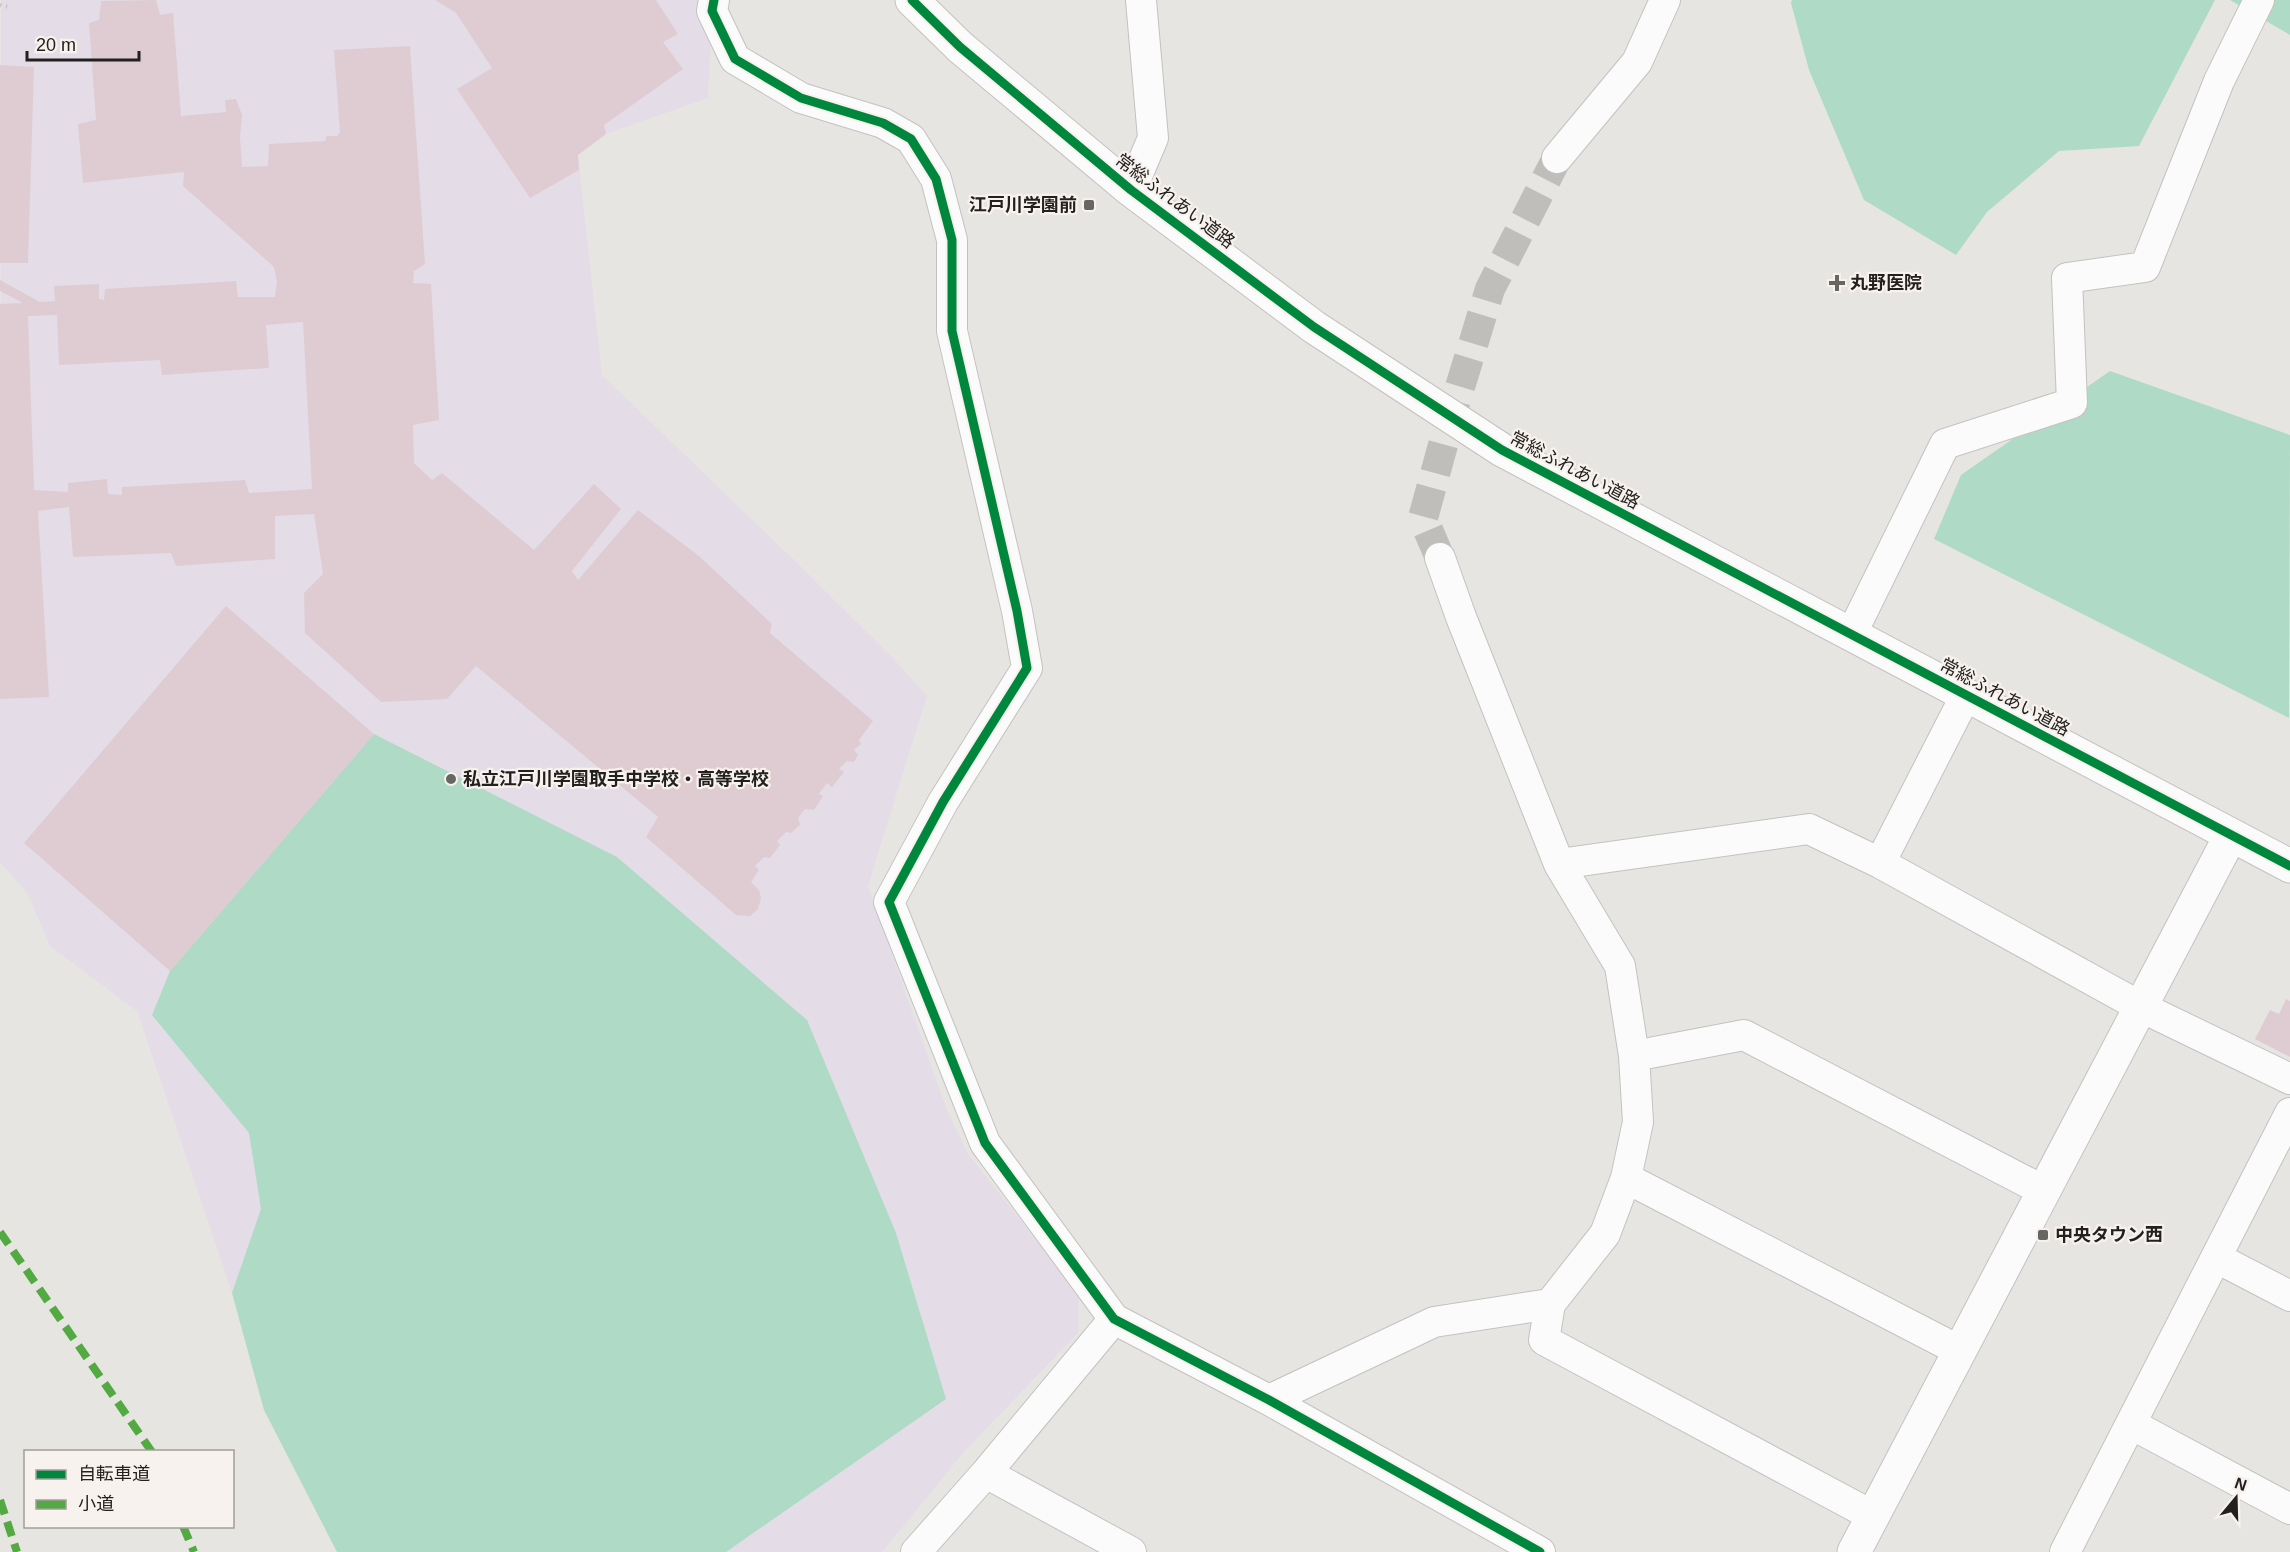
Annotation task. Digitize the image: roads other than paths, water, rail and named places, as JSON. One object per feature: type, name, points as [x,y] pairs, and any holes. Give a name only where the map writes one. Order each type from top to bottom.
[{"type":"street","points":[[714,0],[712,11],[735,59],[801,98],[883,123],[911,139],[936,179],[952,240],[952,331],[1017,611],[1027,668],[943,802],[890,902],[985,1143],[1114,1319],[1269,1400],[1540,1552]]},
{"type":"street","name":"常総ふれあい道路","points":[[912,0],[960,47],[1131,190],[1314,327],[1502,450],[2290,866]]},
{"type":"street","points":[[1131,190],[1154,138],[1141,0]]},
{"type":"street","points":[[1557,158],[1637,62],[1665,0]]},
{"type":"street","points":[[1851,635],[1945,444],[2072,403],[2067,278],[2145,267],[2219,81],[2259,0]]},
{"type":"street","points":[[1440,558],[1465,628],[1559,864],[1620,966],[1634,1056],[1638,1122],[1626,1178],[1605,1234],[1550,1304],[1544,1340],[1873,1516]]},
{"type":"street","points":[[1880,863],[1966,695]]},
{"type":"street","points":[[1559,864],[1809,829],[1880,863],[2140,1007],[2290,1080]]},
{"type":"street","points":[[1854,1552],[2231,835]]},
{"type":"street","points":[[1634,1056],[1744,1035],[2044,1191]]},
{"type":"street","points":[[2065,1552],[2290,1113]]},
{"type":"street","points":[[1626,1178],[1960,1351]]},
{"type":"street","points":[[2217,1258],[2290,1296]]},
{"type":"street","points":[[1269,1400],[1434,1322],[1550,1304]]},
{"type":"street","points":[[916,1552],[986,1473],[1114,1319]]},
{"type":"street","points":[[2131,1424],[2290,1509]]},
{"type":"street","points":[[986,1473],[1131,1552]]},
{"type":"tunnel","points":[[1440,558],[1423,518],[1449,423],[1490,289],[1557,158]]},
{"type":"place","name":"江戸川学園前","points":[[1089,205]]},
{"type":"place","name":"丸野医院","points":[[1837,283]]},
{"type":"place","name":"私立江戸川学園取手中学校・高等学校","points":[[451,779]]},
{"type":"place","name":"中央タウン西","points":[[2043,1235]]}]
